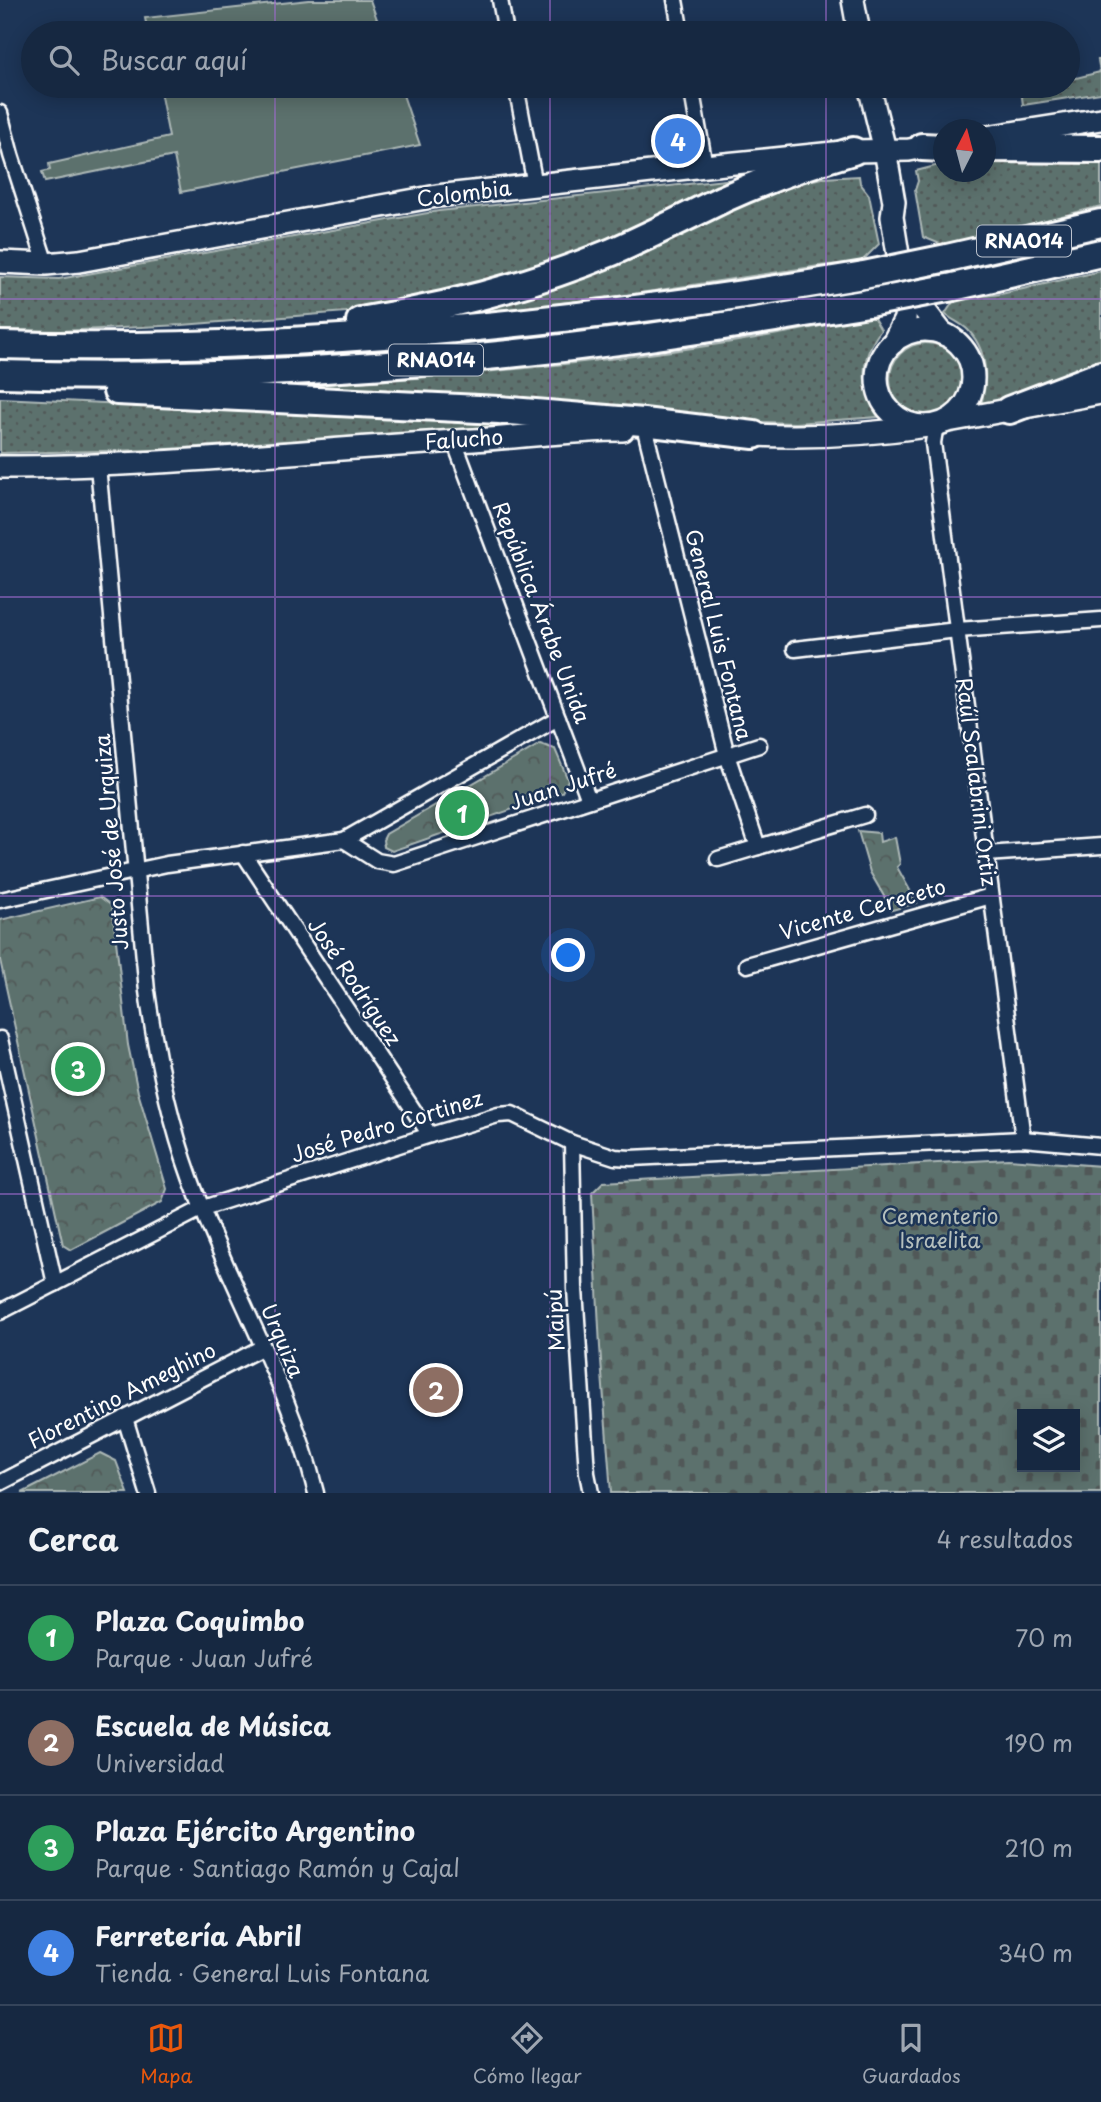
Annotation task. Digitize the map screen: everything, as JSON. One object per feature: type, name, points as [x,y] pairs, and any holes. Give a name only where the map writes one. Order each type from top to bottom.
[{"type":"highway","points":[[996,148],[1101,149]]},
{"type":"highway","points":[[229,343],[410,314],[509,289],[613,251],[760,183],[811,163],[853,151]]},
{"type":"highway","name":"RNA014","points":[[0,345],[229,343],[512,325],[723,298],[863,275],[1101,223]]},
{"type":"highway","name":"RNA014","points":[[0,374],[185,374],[314,369],[412,362],[635,339],[869,303],[1101,253]]},
{"type":"highway","points":[[1009,410],[1101,375]]},
{"type":"highway","points":[[0,383],[499,410],[643,422],[754,435]]},
{"type":"street","points":[[500,0],[504,21]]},
{"type":"street","points":[[675,0],[679,21]]},
{"type":"street","points":[[853,0],[857,21]]},
{"type":"street","points":[[518,98],[535,185]]},
{"type":"street","points":[[693,98],[705,166]]},
{"type":"street","points":[[872,98],[894,202],[892,217],[906,304],[905,319],[893,343]]},
{"type":"street","points":[[0,113],[46,264]]},
{"type":"street","points":[[996,135],[1101,119]]},
{"type":"street","name":"Colombia","points":[[0,262],[46,264],[79,261],[437,196],[853,151],[933,146]]},
{"type":"street","points":[[894,202],[903,216],[922,307],[943,334]]},
{"type":"street","points":[[930,330],[943,334],[956,341],[965,351],[971,364],[971,392],[965,405],[955,415],[936,424],[907,422],[896,416],[881,397],[878,386],[880,363],[885,352],[904,335],[930,330]]},
{"type":"street","name":"Falucho","points":[[0,467],[98,466],[229,459],[590,431],[645,430],[827,436],[877,433],[1101,393]]},
{"type":"street","name":"Raúl Scalabrini Ortiz","points":[[936,424],[933,443],[1023,1139]]},
{"type":"street","name":"General Luis Fontana","points":[[645,430],[727,755],[758,847]]},
{"type":"street","name":"República Árabe Unida","points":[[454,441],[589,800]]},
{"type":"street","name":"Justo José de Urquiza","points":[[98,466],[147,991],[160,1077],[202,1208]]},
{"type":"street","points":[[795,649],[957,630],[1101,621]]},
{"type":"street","points":[[0,900],[135,870],[344,840],[558,718]]},
{"type":"street","name":"Juan Jufré","points":[[344,840],[377,861],[394,864],[759,745]]},
{"type":"street","points":[[718,859],[865,815]]},
{"type":"street","points":[[986,854],[1101,846]]},
{"type":"street","name":"José Rodríguez","points":[[243,853],[430,1135]]},
{"type":"street","name":"Vicente Cereceto","points":[[747,965],[991,896]]},
{"type":"street","points":[[0,1039],[2,1059],[55,1284]]},
{"type":"street","name":"José Pedro Cortinez","points":[[0,1312],[202,1208],[498,1115],[512,1114],[572,1143],[615,1157],[631,1158],[1023,1139],[1101,1146]]},
{"type":"street","name":"Maipú","points":[[572,1143],[576,1302],[587,1473],[591,1493]]},
{"type":"street","name":"Urquiza","points":[[202,1208],[300,1437],[316,1493]]},
{"type":"street","name":"Florentino Ameghino","points":[[0,1483],[263,1346]]},
{"type":"street","points":[[125,1418],[148,1493]]},
{"type":"green space","points":[[309,0],[370,0],[378,21],[146,21],[145,18]]},
{"type":"green space","points":[[1098,60],[1101,60],[1101,93],[1080,96],[1080,77],[1100,72]]},
{"type":"green space","points":[[161,98],[404,98],[420,145],[181,192],[174,156],[45,182],[42,172],[50,170],[49,164],[169,137]]},
{"type":"green space","points":[[1022,98],[1068,98],[1023,105]]},
{"type":"green space","points":[[1101,156],[1101,206],[945,246],[923,237],[915,190],[918,181],[916,171],[933,167],[933,182],[996,182],[996,157]]},
{"type":"green space","points":[[859,176],[860,183],[869,195],[879,244],[861,262],[613,297],[438,317],[791,184],[823,178]]},
{"type":"green space","points":[[734,179],[596,246],[505,278],[376,308],[182,325],[60,331],[0,330],[0,277],[59,279],[439,211]]},
{"type":"green space","points":[[1101,271],[1101,368],[1048,388],[981,405],[985,385],[983,356],[968,330],[945,314],[955,299],[1001,294]]},
{"type":"green space","points":[[872,315],[881,330],[868,352],[864,373],[868,395],[878,417],[795,423],[723,421],[267,388],[447,375],[623,357],[773,335]]},
{"type":"green space","points":[[926,343],[946,349],[956,359],[962,379],[956,399],[946,409],[926,415],[906,409],[896,399],[890,379],[896,359],[906,349]]},
{"type":"green space","points":[[0,398],[534,424],[153,450],[0,453]]},
{"type":"green space","points":[[540,744],[555,749],[568,780],[562,792],[392,851],[384,847],[386,834]]},
{"type":"green space","points":[[858,831],[879,833],[880,842],[895,837],[900,864],[897,867],[917,903],[892,910],[870,872]]},
{"type":"green space","points":[[100,897],[112,906],[128,1045],[138,1092],[167,1189],[162,1202],[71,1250],[63,1245],[0,960],[0,920]]},
{"type":"green space","name":"Cementerio Israelita","points":[[1008,1159],[1101,1166],[1101,1493],[611,1493],[592,1193],[603,1182]]},
{"type":"green space","points":[[100,1453],[116,1461],[128,1493],[22,1493]]},
{"type":"place","name":"Ferretería Abril","points":[[678,141]]},
{"type":"place","name":"Plaza Coquimbo","points":[[462,813]]},
{"type":"place","name":"Plaza Ejército Argentino","points":[[78,1069]]},
{"type":"place","name":"Escuela de Música","points":[[436,1390]]}]
